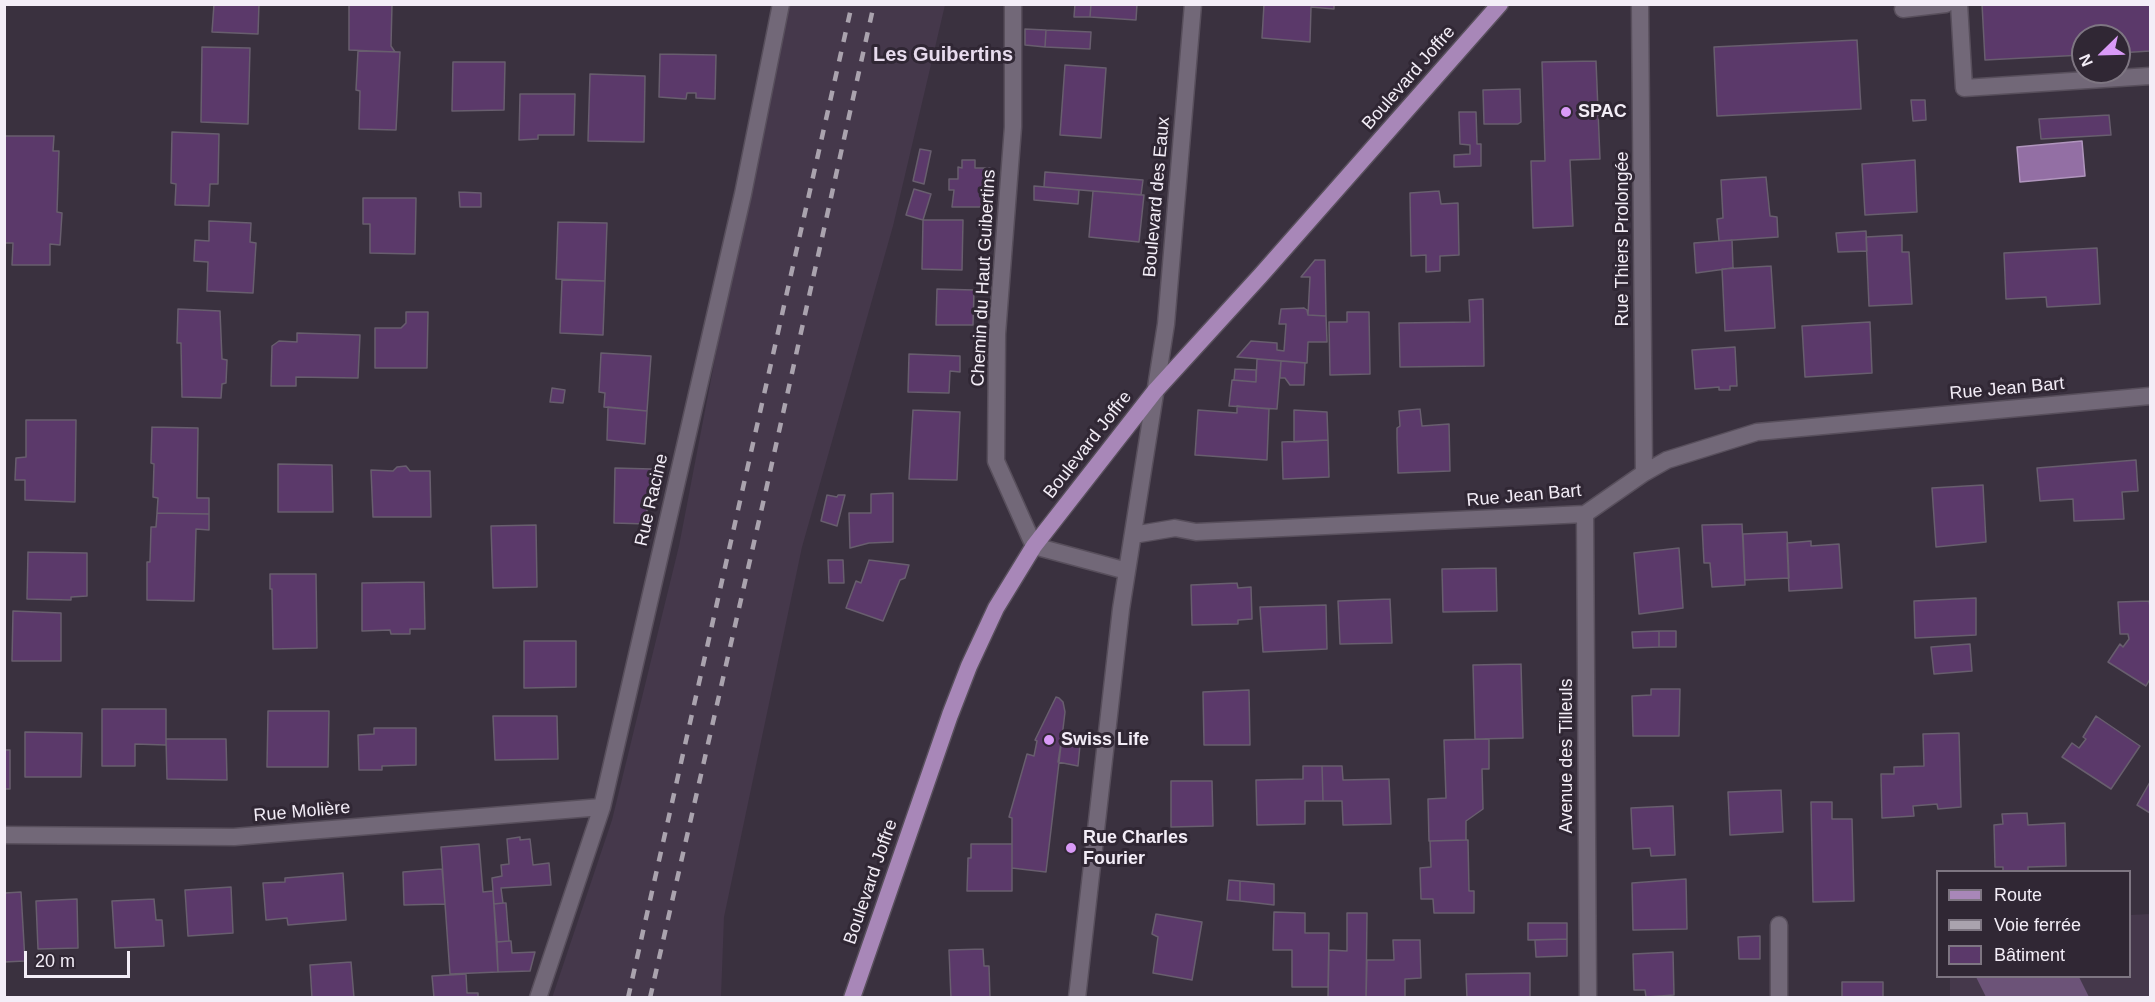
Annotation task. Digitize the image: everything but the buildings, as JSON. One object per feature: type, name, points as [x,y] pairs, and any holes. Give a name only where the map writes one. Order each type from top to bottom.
[{"type":"main road","name":"Boulevard Joffre","points":[[852,998],[969,666],[996,608],[1034,546],[1155,391],[1269,266],[1500,4]]},
{"type":"street","name":"Rue Racine","points":[[538,998],[602,807],[743,194],[781,4]]},
{"type":"street","name":"Chemin du Haut Guibertins","points":[[1013,4],[1013,127],[997,334],[996,461],[1034,546]]},
{"type":"street","name":"Boulevard des Eaux","points":[[1155,391],[1167,313],[1193,4]]},
{"type":"street","name":"Rue Thiers Prolongée","points":[[1640,4],[1644,473]]},
{"type":"street","points":[[1903,9],[1946,4]]},
{"type":"street","points":[[1959,4],[1964,88],[2151,76]]},
{"type":"street","points":[[1077,998],[1127,572],[1155,391]]},
{"type":"street","name":"Rue Jean Bart","points":[[1133,535],[1175,528],[1196,532],[1585,514],[1667,460],[1757,432],[2151,396]]},
{"type":"street","name":"Avenue des Tilleuls","points":[[1585,514],[1588,998]]},
{"type":"street","points":[[1034,546],[1127,572]]},
{"type":"street","name":"Rue Molière","points":[[4,835],[234,837],[602,807]]},
{"type":"street","points":[[1779,925],[1779,998]]},
{"type":"shaded area","points":[[788,5],[945,5],[893,226],[802,547],[724,917],[721,997],[552,998],[612,820],[679,546],[750,176]]},
{"type":"shaded area","points":[[2082,141],[2085,176],[2020,182],[2017,147]]},
{"type":"shaded area","points":[[2150,914],[2150,997],[1950,997],[1950,978],[2131,978],[2131,915]]},
{"type":"shaded area","points":[[1976,978],[2080,978],[2089,997],[1986,997]]},
{"type":"railway","points":[[628,998],[852,4]]},
{"type":"railway","points":[[650,998],[874,4]]},
{"type":"place","name":"SPAC","points":[[1566,112]]},
{"type":"place","name":"Swiss Life","points":[[1049,740]]},
{"type":"place","name":"Rue Charles Fourier","points":[[1071,848]]},
{"type":"district","name":"Les Guibertins","points":[[943,55]]}]
